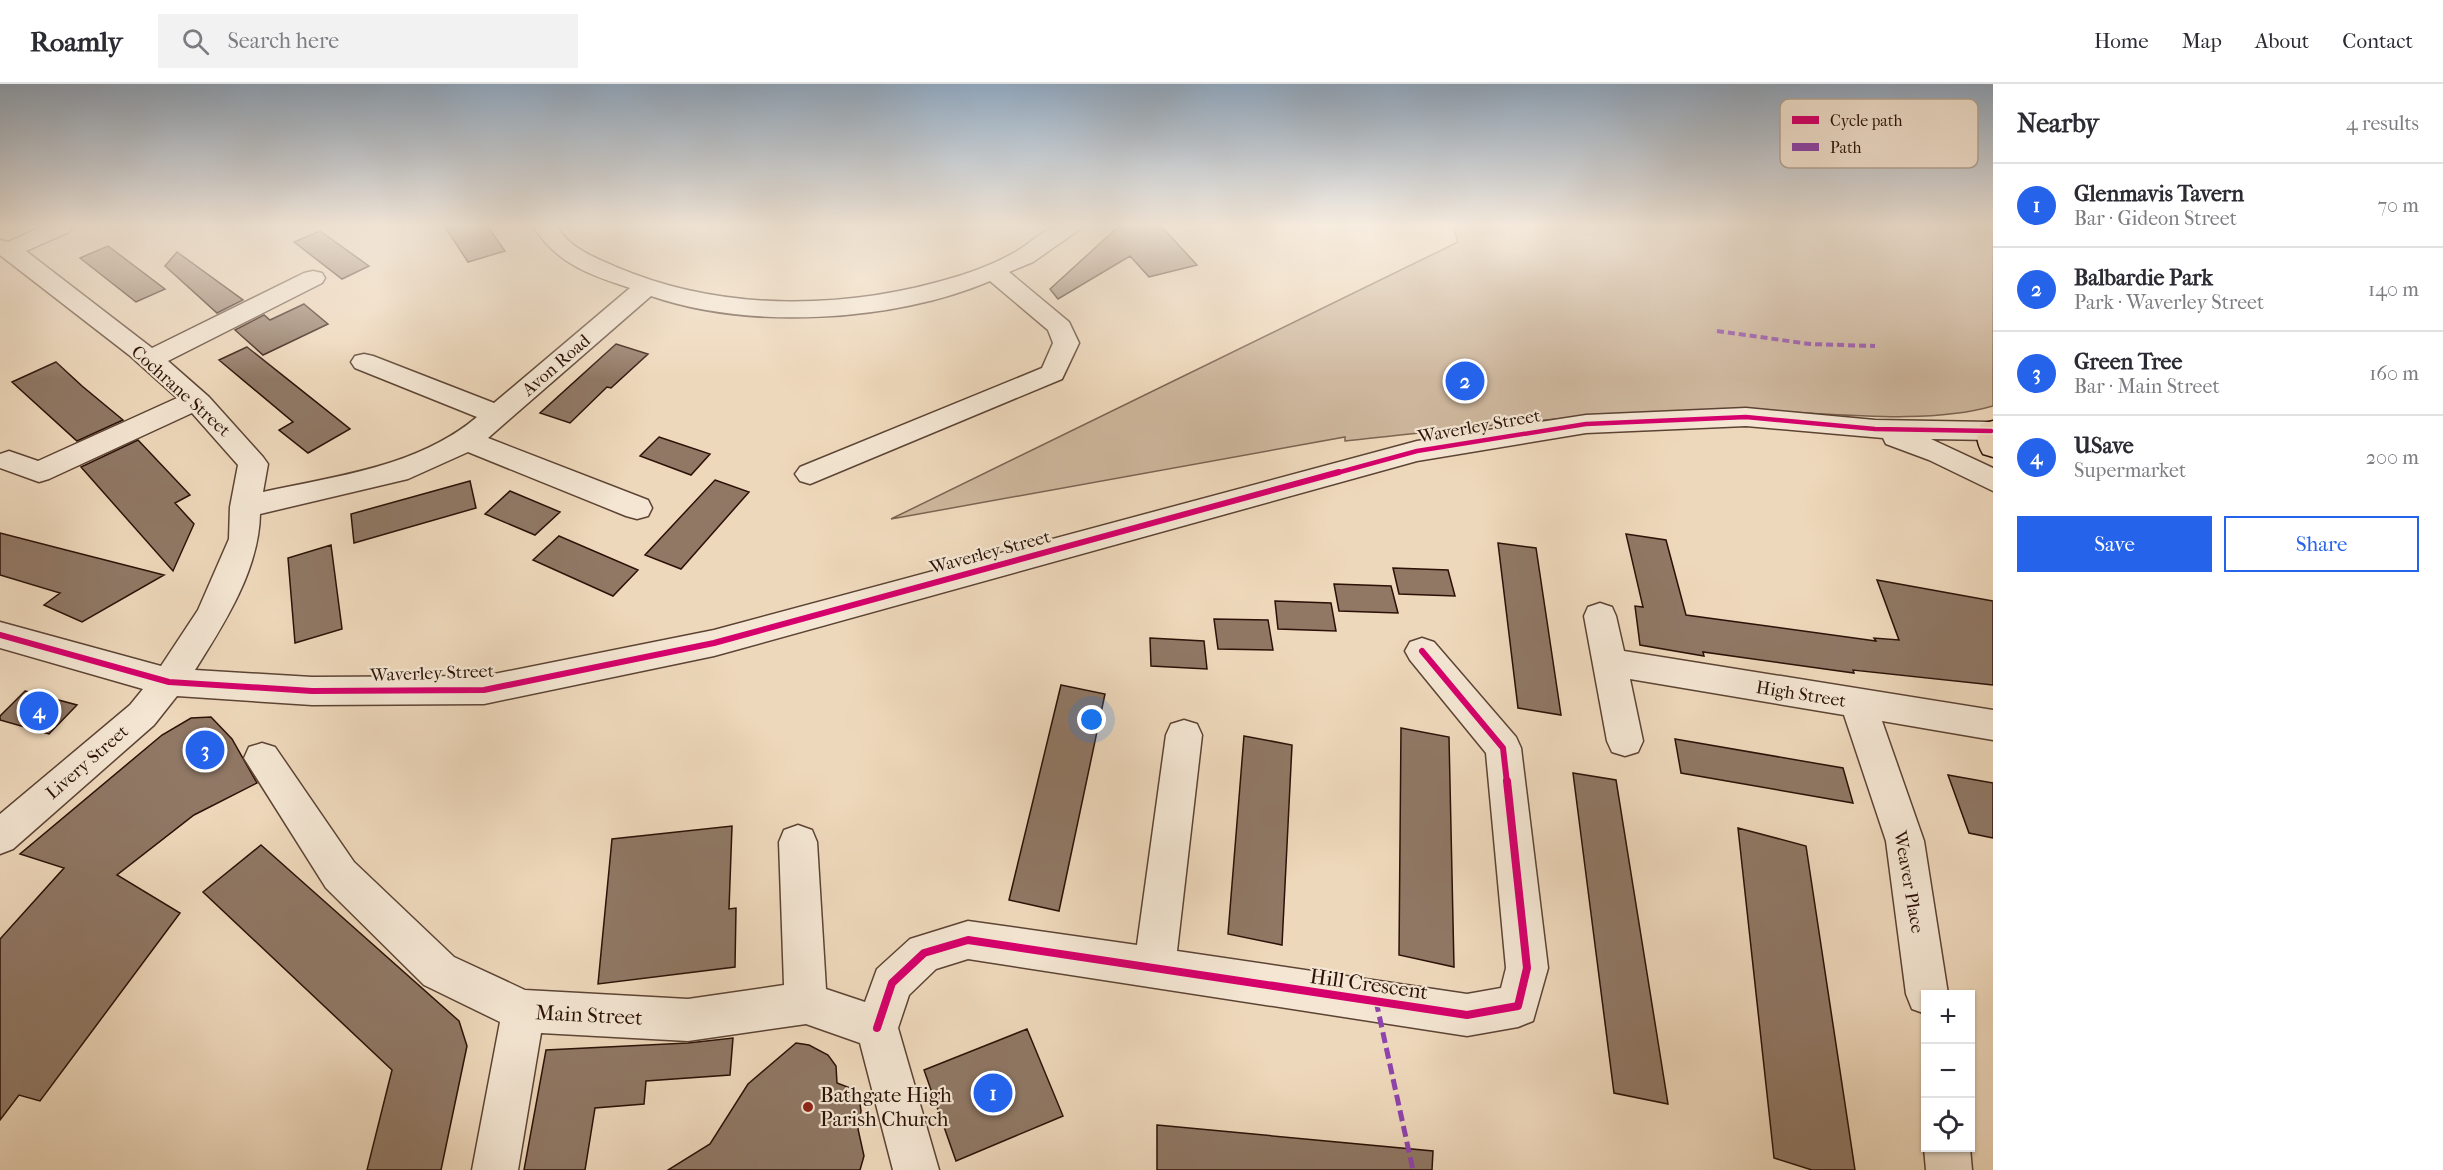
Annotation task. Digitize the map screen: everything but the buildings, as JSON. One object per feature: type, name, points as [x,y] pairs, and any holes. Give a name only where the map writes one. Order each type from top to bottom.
[{"type":"street","name":"Cochrane Street","points":[[43,278],[149,360],[227,430],[253,464],[245,507],[244,539],[212,615],[169,682]]},
{"type":"street","points":[[149,360],[313,278]]},
{"type":"street","points":[[624,278],[645,288],[709,303],[777,309],[850,306],[923,293],[975,278]]},
{"type":"street","points":[[810,474],[1053,373],[1066,343],[1060,327],[1001,278]]},
{"type":"street","name":"Avon Road","points":[[245,507],[398,472],[467,441],[645,288]]},
{"type":"street","points":[[364,362],[498,415]]},
{"type":"street","points":[[9,461],[39,472],[195,401]]},
{"type":"street","name":"Waverley Street","points":[[0,635],[169,682],[312,691],[484,690],[714,643],[1417,451],[1586,424],[1746,417],[1875,429],[1992,436]]},
{"type":"street","name":"Waverley Street","points":[[1875,429],[1939,453],[1993,481]]},
{"type":"street","points":[[467,441],[637,508]]},
{"type":"street","points":[[1600,616],[1625,741]]},
{"type":"street","name":"Hill Crescent","points":[[877,1028],[892,983],[924,953],[968,940],[1467,1015],[1518,1006],[1527,968],[1503,748],[1422,651]]},
{"type":"street","name":"High Street","points":[[1610,662],[1993,725]]},
{"type":"street","name":"Livery Street","points":[[0,837],[141,716],[169,682]]},
{"type":"street","name":"Weaver Place","points":[[1858,703],[1905,841],[1926,990]]},
{"type":"street","points":[[1154,968],[1184,735]]},
{"type":"street","name":"Main Street","points":[[262,758],[340,875],[439,970],[523,1011],[688,1020],[806,1003],[877,1028]]},
{"type":"street","points":[[798,842],[806,1003]]},
{"type":"street","points":[[495,1170],[523,1011]]},
{"type":"street","points":[[877,1028],[916,1170]]},
{"type":"street","points":[[1947,1152],[1949,1170]]},
{"type":"shaded area","points":[[1385,278],[1993,278],[1993,406],[1931,416],[1896,417],[1758,410],[1630,413],[1345,441],[1345,437],[891,519]]},
{"type":"marked path","points":[[1717,331],[1810,344],[1875,346]]},
{"type":"marked path","points":[[1376,1001],[1413,1170]]},
{"type":"cycle path","points":[[0,635],[169,682],[312,691],[484,690],[714,643],[1417,451],[1586,424],[1746,417],[1875,429],[1991,431]]},
{"type":"cycle path","points":[[877,1028],[892,983],[924,953],[968,940],[1467,1015],[1518,1006],[1527,968],[1503,748],[1422,651]]},
{"type":"place","name":"Balbardie Park","points":[[1465,381]]},
{"type":"place","name":"USave","points":[[39,711]]},
{"type":"place","name":"Green Tree","points":[[205,750]]},
{"type":"place","name":"Glenmavis Tavern","points":[[993,1093]]},
{"type":"place","name":"Bathgate High Parish Church","points":[[808,1107]]}]
